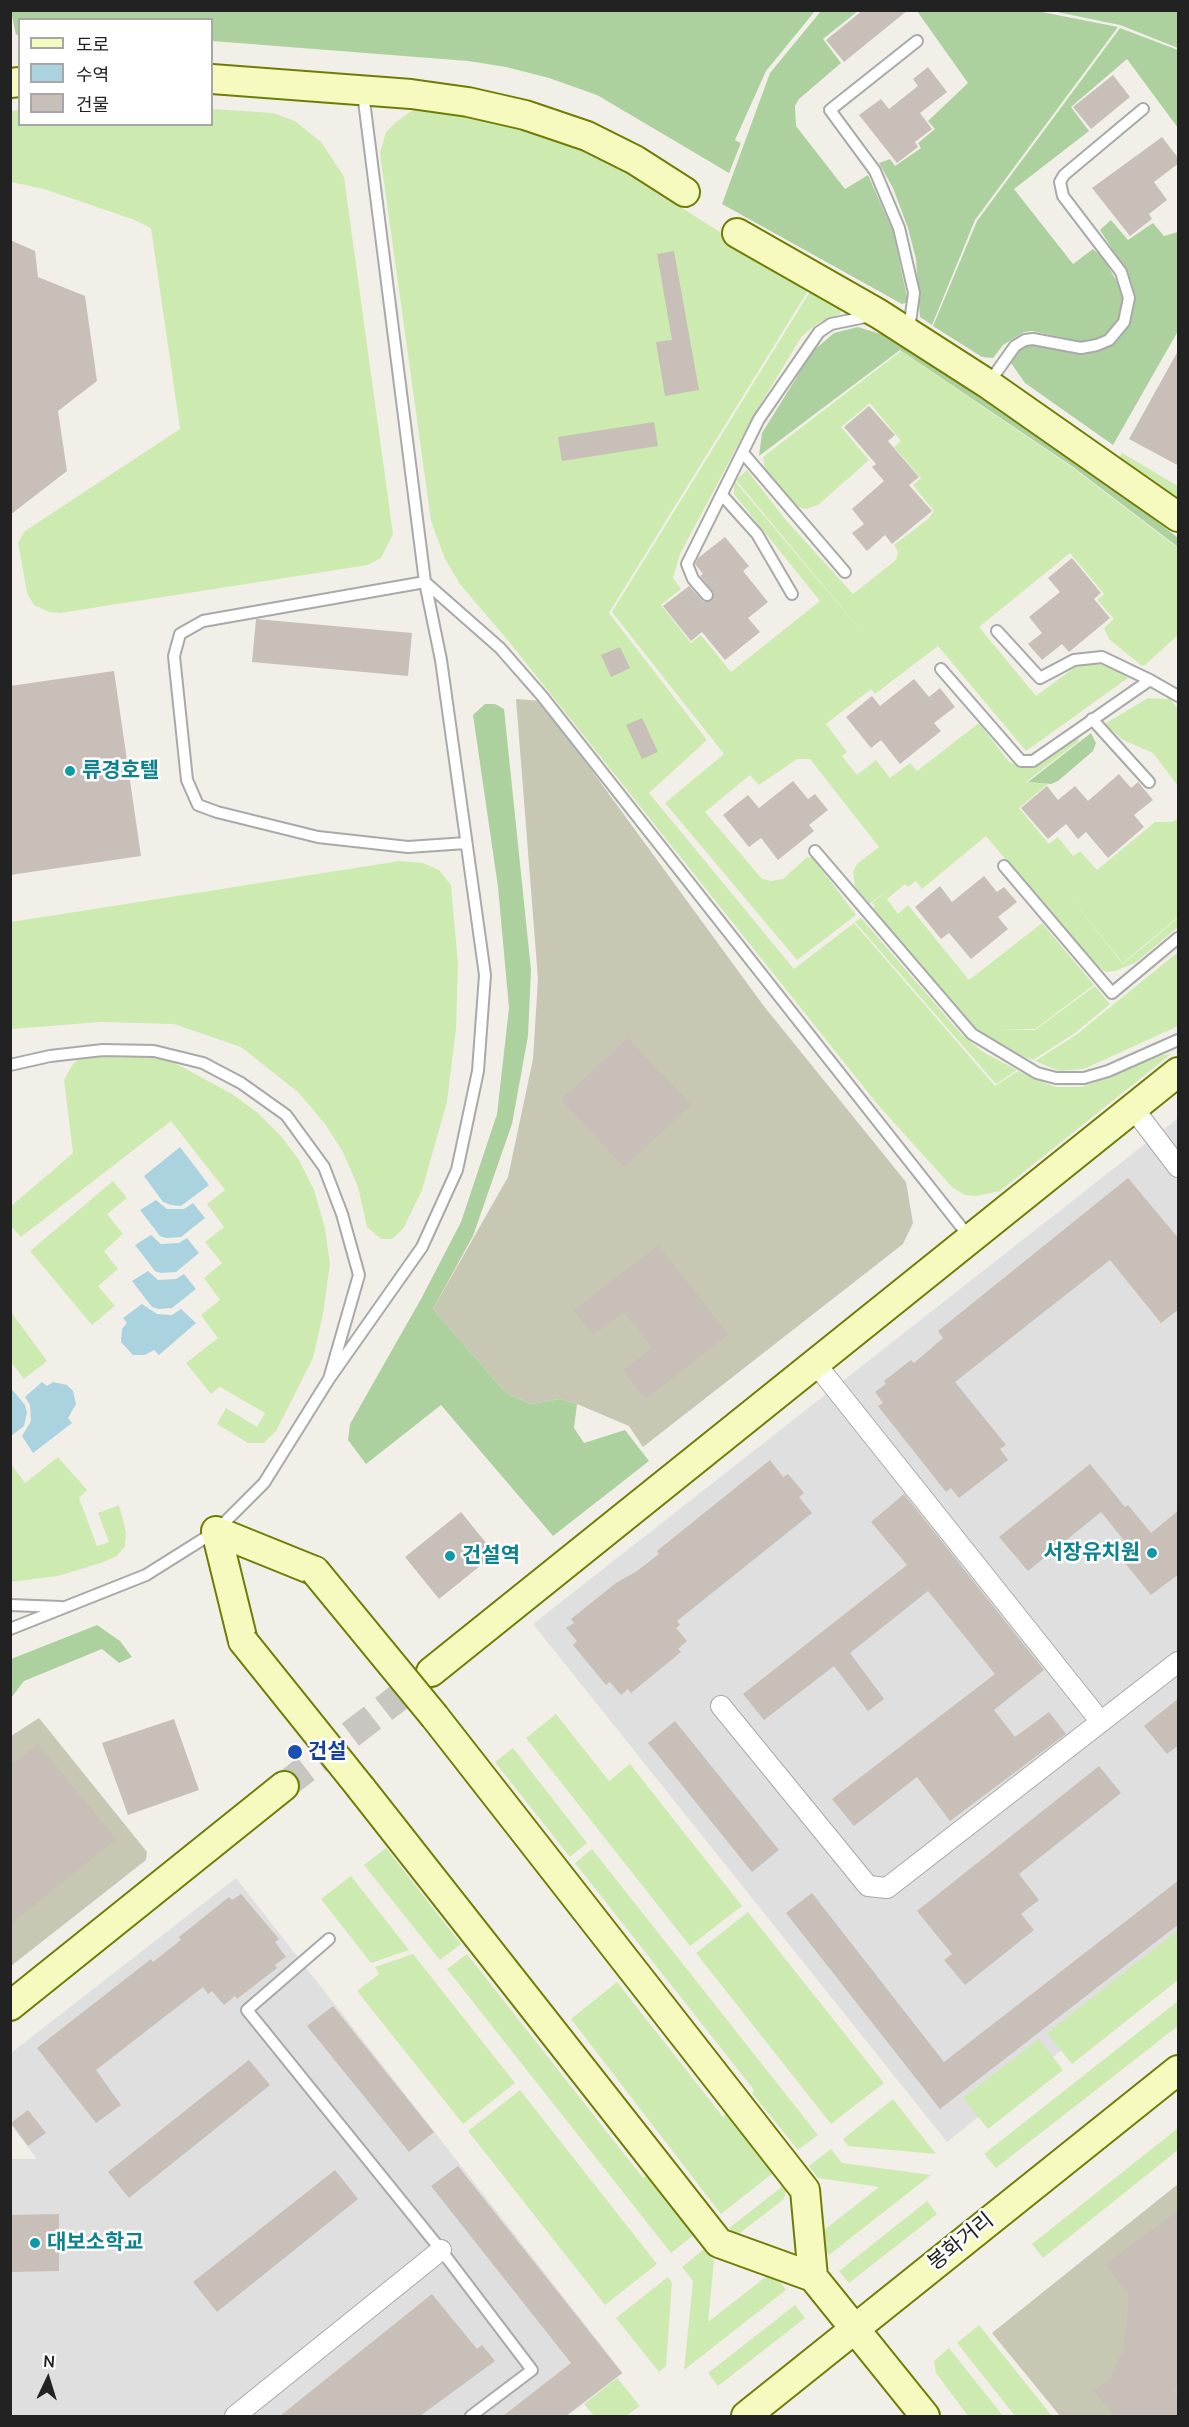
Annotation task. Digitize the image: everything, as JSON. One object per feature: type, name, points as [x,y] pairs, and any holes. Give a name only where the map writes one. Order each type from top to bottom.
[{"type":"street","points":[[213,79],[363,90],[468,102],[525,115],[587,135],[635,159],[685,192]]},
{"type":"street","points":[[737,232],[879,314],[988,384],[1179,517]]},
{"type":"street","points":[[431,1672],[1179,1072]]},
{"type":"street","points":[[1133,1108],[1179,1167]]},
{"type":"street","points":[[815,1363],[1101,1722]]},
{"type":"street","points":[[216,1531],[315,1571],[435,1717],[805,2190],[813,2277],[852,2329],[925,2416]]},
{"type":"street","points":[[216,1531],[243,1641],[719,2243],[813,2277]]},
{"type":"street","points":[[721,1706],[868,1886],[886,1888],[1179,1662]]},
{"type":"street","points":[[10,2006],[285,1786]]},
{"type":"street","name":"봉화거리","points":[[746,2416],[1179,2070]]},
{"type":"street","points":[[235,2416],[441,2250]]},
{"type":"lane","points":[[908,333],[914,293],[899,228],[875,171],[830,110],[917,41]]},
{"type":"lane","points":[[10,1629],[146,1575],[216,1531],[264,1483],[329,1379],[422,1246],[457,1170],[478,1071],[485,975],[441,660],[425,582],[363,90]]},
{"type":"lane","points":[[988,384],[1015,346],[1025,340],[1033,339],[1082,348],[1108,340],[1124,322],[1129,298],[1121,272],[1063,196],[1060,182],[1064,175],[1143,109]]},
{"type":"lane","points":[[707,595],[693,579],[687,564],[759,419],[819,332],[831,324],[879,314]]},
{"type":"lane","points":[[744,453],[845,572]]},
{"type":"lane","points":[[722,495],[757,534],[792,594]]},
{"type":"lane","points":[[425,582],[203,621],[180,633],[174,656],[187,780],[198,805],[217,812],[318,837],[408,847],[466,843]]},
{"type":"lane","points":[[425,582],[500,648],[542,696],[970,1238]]},
{"type":"lane","points":[[997,630],[1040,678],[1074,660],[1102,657],[1179,696]]},
{"type":"lane","points":[[941,669],[1021,761],[1033,761],[1150,680]]},
{"type":"lane","points":[[1092,719],[1149,782]]},
{"type":"lane","points":[[814,851],[972,1034],[1037,1073],[1056,1078],[1084,1078],[1108,1071],[1179,1040]]},
{"type":"lane","points":[[1004,866],[1112,993],[1179,938]]},
{"type":"lane","points":[[10,1065],[50,1056],[103,1050],[154,1051],[203,1063],[241,1083],[286,1114],[324,1167],[342,1214],[359,1275],[329,1379]]},
{"type":"lane","points":[[10,1605],[65,1607]]},
{"type":"lane","points":[[329,1939],[247,2010],[441,2250],[531,2370],[471,2416]]},
{"type":"shaded area","points":[[516,699],[541,701],[763,1005],[906,1182],[913,1223],[903,1244],[643,1447],[629,1426],[577,1404],[560,1399],[531,1404],[506,1393],[433,1309],[508,1177],[533,1059],[538,979]]},
{"type":"shaded area","points":[[1178,1118],[1178,1957],[947,2142],[533,1624]]},
{"type":"shaded area","points":[[39,1718],[147,1852],[146,1860],[11,1966],[11,1736]]},
{"type":"shaded area","points":[[236,1878],[623,2373],[567,2416],[11,2416],[10,2159],[37,2159],[11,2125],[11,2053]]},
{"type":"shaded area","points":[[1178,2184],[1178,2416],[1060,2416],[992,2333]]},
{"type":"green space","points":[[14,10],[815,11],[766,71],[735,140],[741,143],[729,173],[597,95],[549,78],[506,67],[468,61],[213,41],[213,18],[18,18],[18,34],[16,35],[11,11]]},
{"type":"green space","points":[[821,11],[858,11],[823,39],[841,63],[799,99],[795,106],[796,126],[845,189],[868,175],[893,231],[908,302],[902,304],[722,204],[770,73]]},
{"type":"green space","points":[[917,11],[1037,11],[1118,27],[975,220],[932,325],[920,317],[916,259],[908,228],[893,188],[879,163],[890,159],[895,166],[921,148],[918,143],[935,129],[928,121],[968,83]]},
{"type":"green space","points":[[1052,11],[1178,11],[1178,48],[1120,25]]},
{"type":"green space","points":[[1120,28],[1178,50],[1178,128],[1127,59],[1071,107],[1089,131],[1014,189],[1073,264],[1093,249],[1104,259],[1120,287],[1123,299],[1119,321],[1105,336],[1082,342],[1032,331],[1024,332],[1003,345],[993,358],[982,357],[933,326],[977,221]]},
{"type":"green space","points":[[425,107],[440,107],[582,144],[809,289],[609,613],[707,740],[649,793],[794,969],[854,923],[995,1086],[1018,1071],[1055,1087],[1082,1087],[1162,1055],[1171,1054],[1000,1191],[976,1196],[965,1195],[953,1188],[878,1105],[510,643],[460,584],[445,559],[431,521],[380,153],[386,132],[410,112]]},
{"type":"green space","points":[[213,109],[273,113],[295,121],[322,143],[344,177],[393,534],[381,558],[368,565],[60,613],[49,612],[34,605],[27,593],[18,542],[25,531],[180,429],[151,228],[132,219],[44,189],[11,182],[11,111],[18,110],[18,126],[213,126]]},
{"type":"green space","points":[[1111,220],[1128,240],[1153,223],[1164,236],[1178,232],[1178,331],[1113,445],[1025,383],[1011,363],[1022,347],[1029,344],[1084,352],[1109,344],[1120,335],[1132,312],[1132,287],[1125,269],[1100,230]]},
{"type":"green space","points":[[811,290],[841,310],[840,314],[818,323],[802,336],[754,415],[680,554],[673,578],[681,589],[661,605],[691,643],[701,635],[731,672],[820,601],[734,494],[734,480],[866,637],[736,480],[747,470],[785,519],[853,594],[896,560],[898,552],[894,545],[928,519],[934,511],[913,485],[921,478],[894,447],[901,441],[870,403],[841,427],[869,460],[818,505],[806,509],[794,506],[765,471],[763,457],[901,351],[1073,468],[1178,548],[1178,635],[1145,665],[1142,666],[1109,639],[1104,628],[1114,619],[1097,600],[1104,594],[1070,553],[979,627],[1036,696],[1078,665],[1101,664],[1121,672],[1128,678],[1026,751],[938,646],[875,694],[871,689],[826,724],[847,752],[842,756],[857,775],[876,760],[890,778],[910,763],[917,771],[979,723],[1009,762],[1023,768],[1038,764],[1075,736],[1079,741],[1026,782],[1048,784],[1019,808],[1049,844],[1058,837],[1073,856],[1080,851],[1097,870],[1155,822],[1172,822],[1178,819],[1178,917],[1123,963],[1066,892],[1123,964],[1178,918],[1178,927],[1135,963],[1115,971],[1106,972],[1094,965],[986,836],[922,889],[916,881],[908,887],[905,884],[887,899],[898,914],[908,905],[969,980],[1042,923],[1094,985],[1035,1029],[999,1030],[1035,1030],[1095,986],[1110,1004],[1075,1033],[1033,1060],[1013,1053],[975,1031],[871,909],[875,906],[872,903],[894,886],[869,904],[855,887],[853,872],[857,864],[879,847],[810,759],[797,759],[759,785],[750,775],[705,812],[762,879],[771,881],[783,879],[807,857],[813,858],[856,915],[797,960],[665,803],[724,754],[612,612]]},
{"type":"green space","points":[[858,327],[893,338],[1079,461],[1178,538],[1178,547],[1073,467],[900,350],[759,456],[762,433],[813,351],[834,333]]},
{"type":"green space","points":[[1122,453],[1178,486],[1178,498],[1171,497],[1116,462]]},
{"type":"green space","points":[[1148,698],[1170,699],[1178,709],[1178,786],[1153,753],[1123,740],[1106,725]]},
{"type":"green space","points":[[485,704],[495,704],[504,709],[531,970],[528,1036],[512,1124],[473,1236],[433,1309],[506,1393],[531,1404],[560,1399],[577,1404],[574,1428],[584,1443],[625,1430],[649,1461],[553,1536],[441,1405],[366,1464],[348,1440],[350,1424],[421,1299],[461,1222],[497,1114],[509,1008],[498,887],[473,715]]},
{"type":"green space","points":[[1091,733],[1096,743],[1093,751],[1058,781],[1051,784],[1028,782]]},
{"type":"green space","points":[[400,861],[423,863],[439,870],[451,885],[458,964],[456,1029],[447,1102],[422,1190],[403,1229],[392,1239],[381,1239],[367,1227],[358,1187],[343,1152],[325,1124],[299,1093],[241,1047],[174,1024],[101,1022],[11,1029],[11,922]]},
{"type":"green space","points":[[861,918],[962,1035],[983,1052],[1017,1070],[996,1084],[855,922]]},
{"type":"green space","points":[[1178,952],[1178,1026],[1084,1069],[1059,1071],[1035,1061],[1076,1035]]},
{"type":"green space","points":[[98,1054],[145,1055],[173,1062],[232,1094],[258,1113],[281,1136],[299,1160],[314,1190],[325,1228],[330,1264],[323,1314],[313,1358],[276,1431],[264,1443],[248,1443],[217,1424],[226,1408],[257,1427],[265,1413],[220,1387],[211,1394],[186,1363],[218,1338],[201,1315],[220,1300],[204,1278],[222,1263],[205,1242],[224,1227],[207,1204],[225,1190],[171,1121],[21,1237],[11,1226],[10,1207],[73,1153],[64,1080],[73,1064],[81,1058]]},
{"type":"green space","points":[[113,1181],[127,1198],[107,1214],[123,1234],[104,1251],[118,1269],[98,1286],[115,1306],[92,1325],[30,1251]]},
{"type":"green space","points":[[11,1312],[47,1361],[24,1379],[11,1362]]},
{"type":"green space","points":[[58,1457],[87,1490],[79,1498],[97,1546],[109,1542],[98,1513],[119,1505],[126,1532],[125,1546],[117,1556],[101,1563],[58,1576],[11,1582],[11,1464],[25,1483]]},
{"type":"green space","points":[[97,1625],[120,1641],[132,1657],[119,1663],[102,1649],[24,1681],[11,1698],[11,1659]]},
{"type":"green space","points":[[556,1714],[609,1781],[630,1764],[742,1906],[690,1946],[526,1738]]},
{"type":"green space","points":[[513,1748],[587,1843],[570,1857],[495,1762]]},
{"type":"green space","points":[[386,1848],[461,1944],[440,1960],[364,1865]]},
{"type":"green space","points":[[592,1849],[818,2135],[798,2150],[752,2093],[754,2090],[575,1863]]},
{"type":"green space","points":[[351,1876],[409,1950],[371,1963],[321,1899]]},
{"type":"green space","points":[[748,1912],[884,2083],[831,2124],[696,1953]]},
{"type":"green space","points":[[1178,1930],[1178,1980],[1072,2064],[1047,2033]]},
{"type":"green space","points":[[413,1954],[515,2083],[463,2124],[357,1991],[379,1974],[375,1967]]},
{"type":"green space","points":[[467,1954],[643,2178],[646,2176],[694,2235],[671,2253],[447,1969]]},
{"type":"green space","points":[[617,1982],[723,2117],[726,2114],[773,2173],[721,2214],[571,2019]]},
{"type":"green space","points":[[1178,2001],[1178,2026],[996,2168],[984,2154]]},
{"type":"green space","points":[[1039,2039],[1063,2070],[988,2129],[963,2098]]},
{"type":"green space","points":[[520,2090],[657,2264],[605,2305],[468,2131]]},
{"type":"green space","points":[[893,2099],[936,2154],[848,2146],[843,2139]]},
{"type":"green space","points":[[1178,2128],[1178,2150],[1043,2258],[1032,2244]]},
{"type":"green space","points":[[831,2149],[842,2163],[931,2175],[829,2255],[815,2237],[879,2187],[818,2178],[809,2166]]},
{"type":"green space","points":[[783,2186],[786,2190],[784,2199],[740,2233],[732,2232],[729,2228]]},
{"type":"green space","points":[[927,2201],[937,2214],[849,2283],[839,2271]]},
{"type":"green space","points":[[704,2249],[714,2261],[708,2322],[772,2272],[786,2290],[684,2370],[693,2281],[682,2267]]},
{"type":"green space","points":[[668,2277],[672,2283],[666,2366],[659,2372],[616,2318]]},
{"type":"green space","points":[[795,2305],[805,2318],[718,2386],[708,2373]]},
{"type":"green space","points":[[979,2325],[1052,2416],[1015,2416],[957,2343]]},
{"type":"green space","points":[[949,2348],[1003,2416],[968,2416],[936,2373],[934,2361]]},
{"type":"green space","points":[[617,2378],[640,2406],[626,2416],[594,2416],[584,2404]]},
{"type":"water","points":[[180,1147],[209,1185],[181,1206],[163,1202],[144,1176]]},
{"type":"water","points":[[156,1200],[167,1209],[184,1209],[193,1203],[205,1218],[181,1237],[160,1236],[140,1210]]},
{"type":"water","points":[[151,1235],[161,1244],[179,1243],[187,1238],[199,1253],[176,1272],[155,1271],[135,1245]]},
{"type":"water","points":[[148,1271],[158,1280],[176,1279],[184,1274],[196,1289],[172,1308],[152,1307],[132,1281]]},
{"type":"water","points":[[142,1304],[157,1314],[172,1315],[181,1309],[196,1323],[159,1355],[154,1350],[145,1355],[133,1355],[121,1342],[122,1329],[127,1323],[123,1318]]},
{"type":"water","points":[[42,1382],[47,1386],[53,1382],[67,1385],[73,1391],[76,1404],[68,1418],[72,1423],[33,1453],[22,1436],[31,1421],[30,1405],[25,1397]]},
{"type":"water","points":[[10,1387],[25,1405],[27,1413],[24,1426],[11,1436]]},
{"type":"building","points":[[863,10],[908,10],[844,62],[826,40]]},
{"type":"building","points":[[928,67],[947,92],[920,113],[932,129],[915,142],[918,147],[897,163],[859,115],[881,99],[889,109],[918,86],[913,79]]},
{"type":"building","points":[[1113,75],[1130,97],[1091,129],[1073,107]]},
{"type":"building","points":[[1162,137],[1179,159],[1179,163],[1154,182],[1167,200],[1149,214],[1152,219],[1130,236],[1092,188]]},
{"type":"building","points":[[10,240],[35,251],[38,277],[85,296],[97,381],[58,411],[67,471],[10,515]]},
{"type":"building","points":[[674,251],[699,390],[665,396],[656,342],[672,340],[657,254]]},
{"type":"building","points":[[1179,349],[1179,466],[1129,439]]},
{"type":"building","points":[[869,406],[895,435],[888,441],[919,477],[909,485],[932,511],[892,544],[885,535],[867,551],[852,533],[864,524],[852,509],[884,481],[872,467],[876,464],[844,427]]},
{"type":"building","points":[[654,422],[658,446],[562,461],[558,437]]},
{"type":"building","points":[[725,537],[749,566],[743,571],[768,602],[748,618],[760,632],[725,660],[702,632],[691,641],[663,606],[689,586],[704,602],[712,600],[714,593],[700,576],[703,574],[695,564],[698,558]]},
{"type":"building","points":[[1072,558],[1101,593],[1094,599],[1110,618],[1069,652],[1062,644],[1042,660],[1028,644],[1042,633],[1029,617],[1060,592],[1048,578]]},
{"type":"building","points":[[256,619],[412,633],[408,676],[252,662]]},
{"type":"building","points":[[620,647],[630,668],[611,677],[601,655]]},
{"type":"building","name":"류경호텔","points":[[114,671],[141,856],[10,875],[10,686]]},
{"type":"building","points":[[914,679],[929,697],[940,688],[955,707],[934,723],[941,731],[900,764],[881,740],[871,748],[846,717],[872,696],[880,706]]},
{"type":"building","points":[[642,718],[658,752],[642,759],[626,725]]},
{"type":"building","points":[[1119,774],[1131,788],[1138,782],[1153,800],[1134,815],[1144,827],[1108,858],[1086,832],[1078,839],[1066,824],[1048,839],[1021,808],[1047,786],[1058,800],[1075,786],[1088,801]]},
{"type":"building","points":[[793,781],[808,799],[815,794],[828,810],[809,825],[814,831],[778,860],[761,838],[749,847],[723,815],[748,795],[759,808]]},
{"type":"building","points":[[984,876],[997,892],[1004,887],[1017,902],[998,917],[1008,929],[971,959],[949,933],[941,939],[915,907],[940,886],[952,902]]},
{"type":"building","points":[[628,1038],[691,1105],[624,1167],[561,1100]]},
{"type":"building","points":[[1128,1178],[1179,1239],[1179,1309],[1161,1323],[1110,1260],[955,1382],[1006,1445],[1000,1449],[1008,1460],[959,1498],[951,1488],[946,1492],[878,1406],[883,1403],[875,1392],[886,1384],[884,1381],[911,1360],[914,1363],[943,1338],[938,1331]]},
{"type":"building","points":[[659,1245],[728,1335],[645,1399],[623,1370],[652,1348],[624,1312],[593,1335],[574,1310]]},
{"type":"building","points":[[770,1460],[783,1477],[788,1474],[804,1493],[799,1497],[812,1513],[677,1621],[680,1625],[676,1628],[687,1641],[678,1649],[681,1652],[631,1693],[628,1689],[621,1695],[610,1682],[606,1685],[573,1645],[577,1641],[566,1628],[574,1623],[571,1619],[616,1583],[659,1554],[657,1551]]},
{"type":"building","points":[[1090,1464],[1125,1507],[1128,1505],[1151,1533],[1179,1510],[1179,1574],[1151,1595],[1120,1557],[1131,1549],[1101,1512],[1028,1571],[999,1537]]},
{"type":"building","points":[[904,1494],[1044,1670],[994,1710],[1015,1737],[1049,1712],[1066,1734],[950,1821],[917,1777],[854,1826],[832,1799],[995,1674],[928,1591],[850,1653],[884,1699],[868,1711],[834,1666],[764,1720],[743,1694],[907,1565],[871,1522]]},
{"type":"building","name":"건설역","points":[[461,1512],[495,1554],[439,1599],[405,1557]]},
{"type":"building","points":[[1179,1698],[1179,1745],[1167,1754],[1144,1726]]},
{"type":"building","points":[[174,1719],[199,1790],[128,1815],[102,1743]]},
{"type":"building","points":[[675,1721],[779,1850],[752,1872],[648,1743]]},
{"type":"building","points":[[38,1744],[116,1839],[10,1925],[10,1766]]},
{"type":"building","points":[[1099,1766],[1121,1793],[1019,1874],[1039,1900],[1021,1914],[1034,1930],[965,1985],[944,1960],[952,1954],[917,1911]]},
{"type":"building","points":[[1179,1880],[1179,1924],[940,2109],[786,1913],[812,1893],[944,2062]]},
{"type":"building","points":[[241,1894],[279,1939],[275,1942],[286,1957],[275,1965],[277,1968],[237,1999],[235,1996],[224,2005],[212,1991],[208,1994],[203,1987],[96,2070],[121,2105],[96,2123],[37,2048],[151,1959],[153,1962],[181,1940],[179,1937],[229,1897],[232,1900]]},
{"type":"building","points":[[333,2006],[434,2132],[409,2152],[307,2026]]},
{"type":"building","points":[[249,2060],[270,2085],[129,2198],[108,2172]]},
{"type":"building","points":[[28,2110],[46,2133],[28,2146],[11,2123]]},
{"type":"building","points":[[458,2166],[622,2373],[566,2416],[503,2416],[571,2363],[431,2186]]},
{"type":"building","points":[[335,2170],[358,2199],[217,2312],[193,2282]]},
{"type":"building","points":[[1179,2210],[1179,2379],[1174,2392],[1179,2398],[1179,2416],[1115,2416],[1094,2391],[1110,2379],[1123,2350],[1129,2303],[1127,2293],[1106,2264]]},
{"type":"building","name":"대보소학교","points":[[59,2214],[59,2271],[10,2272],[10,2215]]},
{"type":"building","points":[[432,2294],[477,2349],[482,2345],[495,2361],[420,2416],[280,2416]]},
{"type":"tunnel","points":[[284,1786],[429,1674]]},
{"type":"place","name":"류경호텔","points":[[70,771]]},
{"type":"place","name":"서장유치원","points":[[1152,1553]]},
{"type":"place","name":"건설역","points":[[450,1556]]},
{"type":"place","name":"건설","points":[[295,1752]]},
{"type":"place","name":"대보소학교","points":[[35,2243]]}]
